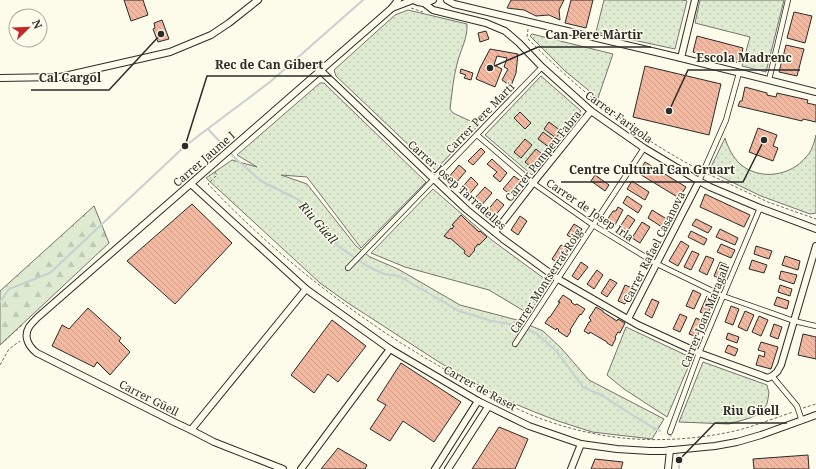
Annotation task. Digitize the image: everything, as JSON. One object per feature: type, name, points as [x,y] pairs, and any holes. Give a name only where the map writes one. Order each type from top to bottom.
[{"type":"street","points":[[0,78],[60,77],[170,52],[211,34],[229,23],[258,0]]},
{"type":"street","name":"Carrer Jaume I","points":[[27,336],[29,326],[38,317],[392,8],[398,0]]},
{"type":"street","name":"Carrer Jaume I","points":[[392,8],[413,0]]},
{"type":"street","name":"Carrer Farigola","points":[[413,0],[418,3],[424,3],[433,10],[486,23],[505,31],[591,111],[644,148],[710,187],[816,229]]},
{"type":"street","points":[[424,3],[433,0]]},
{"type":"street","points":[[447,0],[454,4],[816,92]]},
{"type":"street","points":[[681,58],[695,0]]},
{"type":"street","points":[[769,80],[788,0]]},
{"type":"street","name":"Carrer Pere Martí","points":[[348,268],[542,67]]},
{"type":"street","name":"Carrer Josep Tarradelles","points":[[320,70],[467,210],[503,239],[558,279],[638,325],[699,353],[770,377]]},
{"type":"street","name":"Carrer Rafael Casanova","points":[[628,319],[699,181],[726,120],[739,73]]},
{"type":"street","name":"Carrer Pompeu Fabra","points":[[495,232],[533,182],[591,111]]},
{"type":"street","name":"Carrer de Josep Irla","points":[[477,135],[533,182],[593,225],[657,264],[723,296],[816,326]]},
{"type":"street","name":"Carrer Montserrat Roig","points":[[515,344],[644,148]]},
{"type":"street","name":"Carrer de Raset","points":[[191,184],[306,289],[390,349],[488,407],[529,426],[581,444],[617,449],[650,451],[715,446],[737,442],[762,435],[816,415]]},
{"type":"street","name":"Carrer Joan Maragall","points":[[670,432],[699,353],[760,208]]},
{"type":"street","points":[[802,420],[797,406],[770,377],[777,372],[781,365],[816,246]]},
{"type":"street","points":[[191,430],[306,289]]},
{"type":"street","name":"Carrer Güell","points":[[27,336],[29,346],[37,353],[214,442],[282,469]]},
{"type":"street","points":[[301,469],[390,349]]},
{"type":"street","points":[[435,469],[478,401]]},
{"type":"street","points":[[448,469],[488,407]]},
{"type":"street","points":[[571,469],[581,444]]},
{"type":"street","points":[[668,469],[670,450]]},
{"type":"path","points":[[529,27],[527,37],[553,64],[585,93],[653,143],[718,180],[768,202],[816,219]]},
{"type":"path","points":[[210,167],[217,174],[208,184],[249,225],[326,290],[375,326],[407,347],[468,383],[531,414],[565,427],[586,432],[634,439],[656,440],[719,434],[738,430],[816,404]]},
{"type":"path","points":[[0,365],[9,349],[27,336]]},
{"type":"green space","points":[[604,0],[687,1],[675,49],[596,32]]},
{"type":"green space","points":[[700,0],[784,0],[766,72],[742,66],[750,37],[695,23]]},
{"type":"green space","points":[[408,10],[467,24],[465,39],[454,75],[450,109],[453,113],[479,125],[435,170],[336,76],[334,70],[395,15]]},
{"type":"green space","points":[[532,34],[613,54],[598,98],[565,71],[530,36]]},
{"type":"green space","points":[[541,76],[581,111],[532,175],[485,135]]},
{"type":"green space","points":[[320,83],[324,83],[426,182],[361,248],[307,177],[281,175],[307,184],[356,246],[370,257],[398,269],[460,305],[517,320],[543,331],[561,348],[589,380],[664,419],[652,439],[592,432],[558,421],[501,398],[442,364],[320,283],[206,178],[232,160],[257,167],[237,155]]},
{"type":"green space","points":[[816,135],[816,213],[810,214],[761,196],[709,171],[725,138],[731,152],[740,164],[757,173],[775,174],[784,172],[800,163],[810,152]]},
{"type":"green space","points":[[433,189],[493,241],[549,282],[529,314],[489,290],[405,267],[371,253]]},
{"type":"green space","points":[[94,206],[109,243],[0,345],[0,291]]},
{"type":"green space","points":[[626,327],[692,358],[667,417],[624,389],[607,375]]},
{"type":"green space","points":[[703,362],[767,385],[769,393],[767,404],[762,412],[750,418],[729,424],[679,422]]},
{"type":"building","points":[[124,0],[143,0],[148,15],[131,21]]},
{"type":"building","points":[[511,0],[564,0],[559,10],[560,20],[549,15],[536,16],[524,10],[507,8]]},
{"type":"building","points":[[571,0],[593,0],[586,28],[565,23]]},
{"type":"building","points":[[794,12],[812,16],[805,43],[787,38]]},
{"type":"building","points":[[162,20],[169,39],[158,42],[153,29],[155,28],[154,23]]},
{"type":"building","points":[[486,31],[489,39],[480,42],[478,33]]},
{"type":"building","points":[[697,36],[743,48],[740,63],[693,52]]},
{"type":"building","points":[[786,45],[804,49],[797,76],[779,72]]},
{"type":"building","points":[[490,49],[518,54],[516,73],[511,86],[502,80],[508,69],[504,67],[507,58],[497,56],[494,65],[502,69],[495,87],[476,79]]},
{"type":"building","points":[[645,66],[721,84],[709,135],[633,117]]},
{"type":"building","points":[[461,69],[473,73],[471,80],[464,78],[466,75],[460,73]]},
{"type":"building","points":[[745,87],[776,97],[777,93],[808,100],[807,103],[816,105],[816,122],[803,119],[802,121],[738,106],[740,101],[742,101]]},
{"type":"building","points":[[520,112],[531,123],[525,129],[514,118]]},
{"type":"building","points":[[549,122],[561,131],[556,138],[544,129]]},
{"type":"building","points":[[758,128],[777,135],[773,146],[778,148],[773,161],[749,152]]},
{"type":"building","points":[[543,132],[555,141],[550,148],[538,139]]},
{"type":"building","points":[[525,139],[532,145],[521,158],[514,152]]},
{"type":"building","points":[[481,148],[485,152],[473,165],[468,161]]},
{"type":"building","points":[[536,149],[543,155],[532,168],[525,162]]},
{"type":"building","points":[[492,159],[507,173],[500,182],[493,176],[497,172],[487,164]]},
{"type":"building","points":[[645,162],[686,187],[679,198],[638,173]]},
{"type":"building","points":[[459,165],[466,171],[455,184],[448,178]]},
{"type":"building","points":[[595,175],[609,185],[605,191],[591,181]]},
{"type":"building","points":[[514,176],[522,182],[511,195],[503,189]]},
{"type":"building","points":[[471,177],[478,184],[467,197],[460,190]]},
{"type":"building","points":[[632,181],[649,192],[645,200],[627,189]]},
{"type":"building","points":[[485,187],[492,193],[481,206],[474,199]]},
{"type":"building","points":[[705,194],[750,215],[744,227],[700,207]]},
{"type":"building","points":[[627,196],[642,206],[638,213],[623,203]]},
{"type":"building","points":[[497,199],[504,205],[493,218],[486,212]]},
{"type":"building","points":[[192,204],[232,243],[175,304],[127,261]]},
{"type":"building","points":[[618,207],[623,210],[615,225],[607,220],[613,211],[616,211]]},
{"type":"building","points":[[652,210],[670,221],[665,229],[648,218]]},
{"type":"building","points":[[461,215],[479,232],[480,231],[487,237],[479,245],[478,244],[469,257],[464,253],[465,251],[450,238],[449,239],[444,236],[451,228],[452,229],[454,226],[452,225]]},
{"type":"building","points":[[628,215],[635,220],[626,233],[619,228]]},
{"type":"building","points":[[520,216],[527,221],[518,235],[511,230]]},
{"type":"building","points":[[696,219],[712,227],[708,233],[692,225]]},
{"type":"building","points":[[642,222],[650,227],[640,243],[632,238]]},
{"type":"building","points":[[574,224],[582,229],[575,240],[567,235]]},
{"type":"building","points":[[720,229],[738,238],[735,245],[716,237]]},
{"type":"building","points":[[691,231],[707,239],[704,245],[688,237]]},
{"type":"building","points":[[681,241],[689,246],[678,266],[669,261]]},
{"type":"building","points":[[721,244],[735,250],[731,258],[717,252]]},
{"type":"building","points":[[561,245],[568,250],[559,264],[552,259]]},
{"type":"building","points":[[756,246],[772,251],[769,259],[754,254]]},
{"type":"building","points":[[692,251],[699,254],[691,270],[684,267]]},
{"type":"building","points":[[706,256],[714,259],[707,275],[699,271]]},
{"type":"building","points":[[785,256],[800,261],[798,270],[782,265]]},
{"type":"building","points":[[752,260],[767,265],[764,273],[749,269]]},
{"type":"building","points":[[581,262],[588,267],[578,280],[572,276]]},
{"type":"building","points":[[720,262],[727,265],[721,279],[714,276]]},
{"type":"building","points":[[597,270],[603,275],[594,289],[587,284]]},
{"type":"building","points":[[781,271],[797,275],[794,284],[779,279]]},
{"type":"building","points":[[610,279],[617,283],[607,297],[601,293]]},
{"type":"building","points":[[625,285],[632,288],[625,304],[618,301]]},
{"type":"building","points":[[780,285],[792,289],[790,296],[778,292]]},
{"type":"building","points":[[693,290],[701,294],[694,309],[686,306]]},
{"type":"building","points":[[563,295],[575,305],[577,304],[585,309],[581,315],[580,314],[567,337],[558,331],[559,330],[557,328],[556,330],[545,323],[560,302],[558,302]]},
{"type":"building","points":[[707,296],[714,300],[707,315],[700,312]]},
{"type":"building","points":[[777,297],[789,301],[787,309],[774,305]]},
{"type":"building","points":[[652,299],[659,302],[652,318],[645,314]]},
{"type":"building","points":[[731,306],[739,309],[733,325],[725,322]]},
{"type":"building","points":[[596,307],[617,321],[618,319],[625,323],[620,333],[618,332],[615,337],[616,338],[612,346],[590,332],[589,334],[584,331],[591,320],[589,318]]},
{"type":"building","points":[[88,308],[121,338],[119,341],[130,352],[110,375],[97,362],[94,367],[52,346],[62,325],[69,329]]},
{"type":"building","points":[[745,311],[754,315],[747,331],[738,327]]},
{"type":"building","points":[[680,314],[687,317],[680,332],[673,329]]},
{"type":"building","points":[[759,316],[768,320],[761,336],[752,332]]},
{"type":"building","points":[[696,318],[703,321],[697,337],[689,334]]},
{"type":"building","points":[[332,320],[366,346],[338,382],[328,374],[314,393],[291,375]]},
{"type":"building","points":[[774,324],[782,327],[778,339],[770,336]]},
{"type":"building","points":[[728,333],[739,337],[737,343],[726,339]]},
{"type":"building","points":[[803,334],[816,337],[816,359],[798,355]]},
{"type":"building","points":[[761,342],[778,347],[771,369],[756,365],[759,355],[764,357],[765,352],[758,350]]},
{"type":"building","points":[[728,345],[738,349],[735,356],[725,352]]},
{"type":"building","points":[[401,363],[461,402],[434,442],[403,421],[390,441],[370,429],[386,405],[377,400]]},
{"type":"building","points":[[499,427],[528,439],[515,469],[472,469]]},
{"type":"building","points":[[338,448],[367,465],[365,469],[321,469]]},
{"type":"building","points":[[808,455],[809,469],[754,469],[753,459]]},
{"type":"building","points":[[595,459],[623,462],[621,469],[591,469]]},
{"type":"waterway","points":[[0,302],[9,289],[50,273],[185,146],[270,82],[363,0]]},
{"type":"waterway","name":"Riu Güell","points":[[208,129],[235,158],[261,181],[299,200],[338,246],[367,266],[384,274],[399,276],[459,311],[492,321],[510,324],[536,333],[557,352],[583,387],[603,396],[660,431]]},
{"type":"waterway","name":"Riu Güell","points":[[677,455],[679,460],[679,469]]},
{"type":"place","name":"Cal Cargol","points":[[161,34]]},
{"type":"place","name":"Can Pere Màrtir","points":[[490,68]]},
{"type":"place","name":"Escola Madrenc","points":[[669,111]]},
{"type":"place","name":"Centre Cultural Can Gruart","points":[[764,140]]},
{"type":"place","name":"Rec de Can Gibert","points":[[185,146]]},
{"type":"place","name":"Riu Güell","points":[[679,460]]}]
